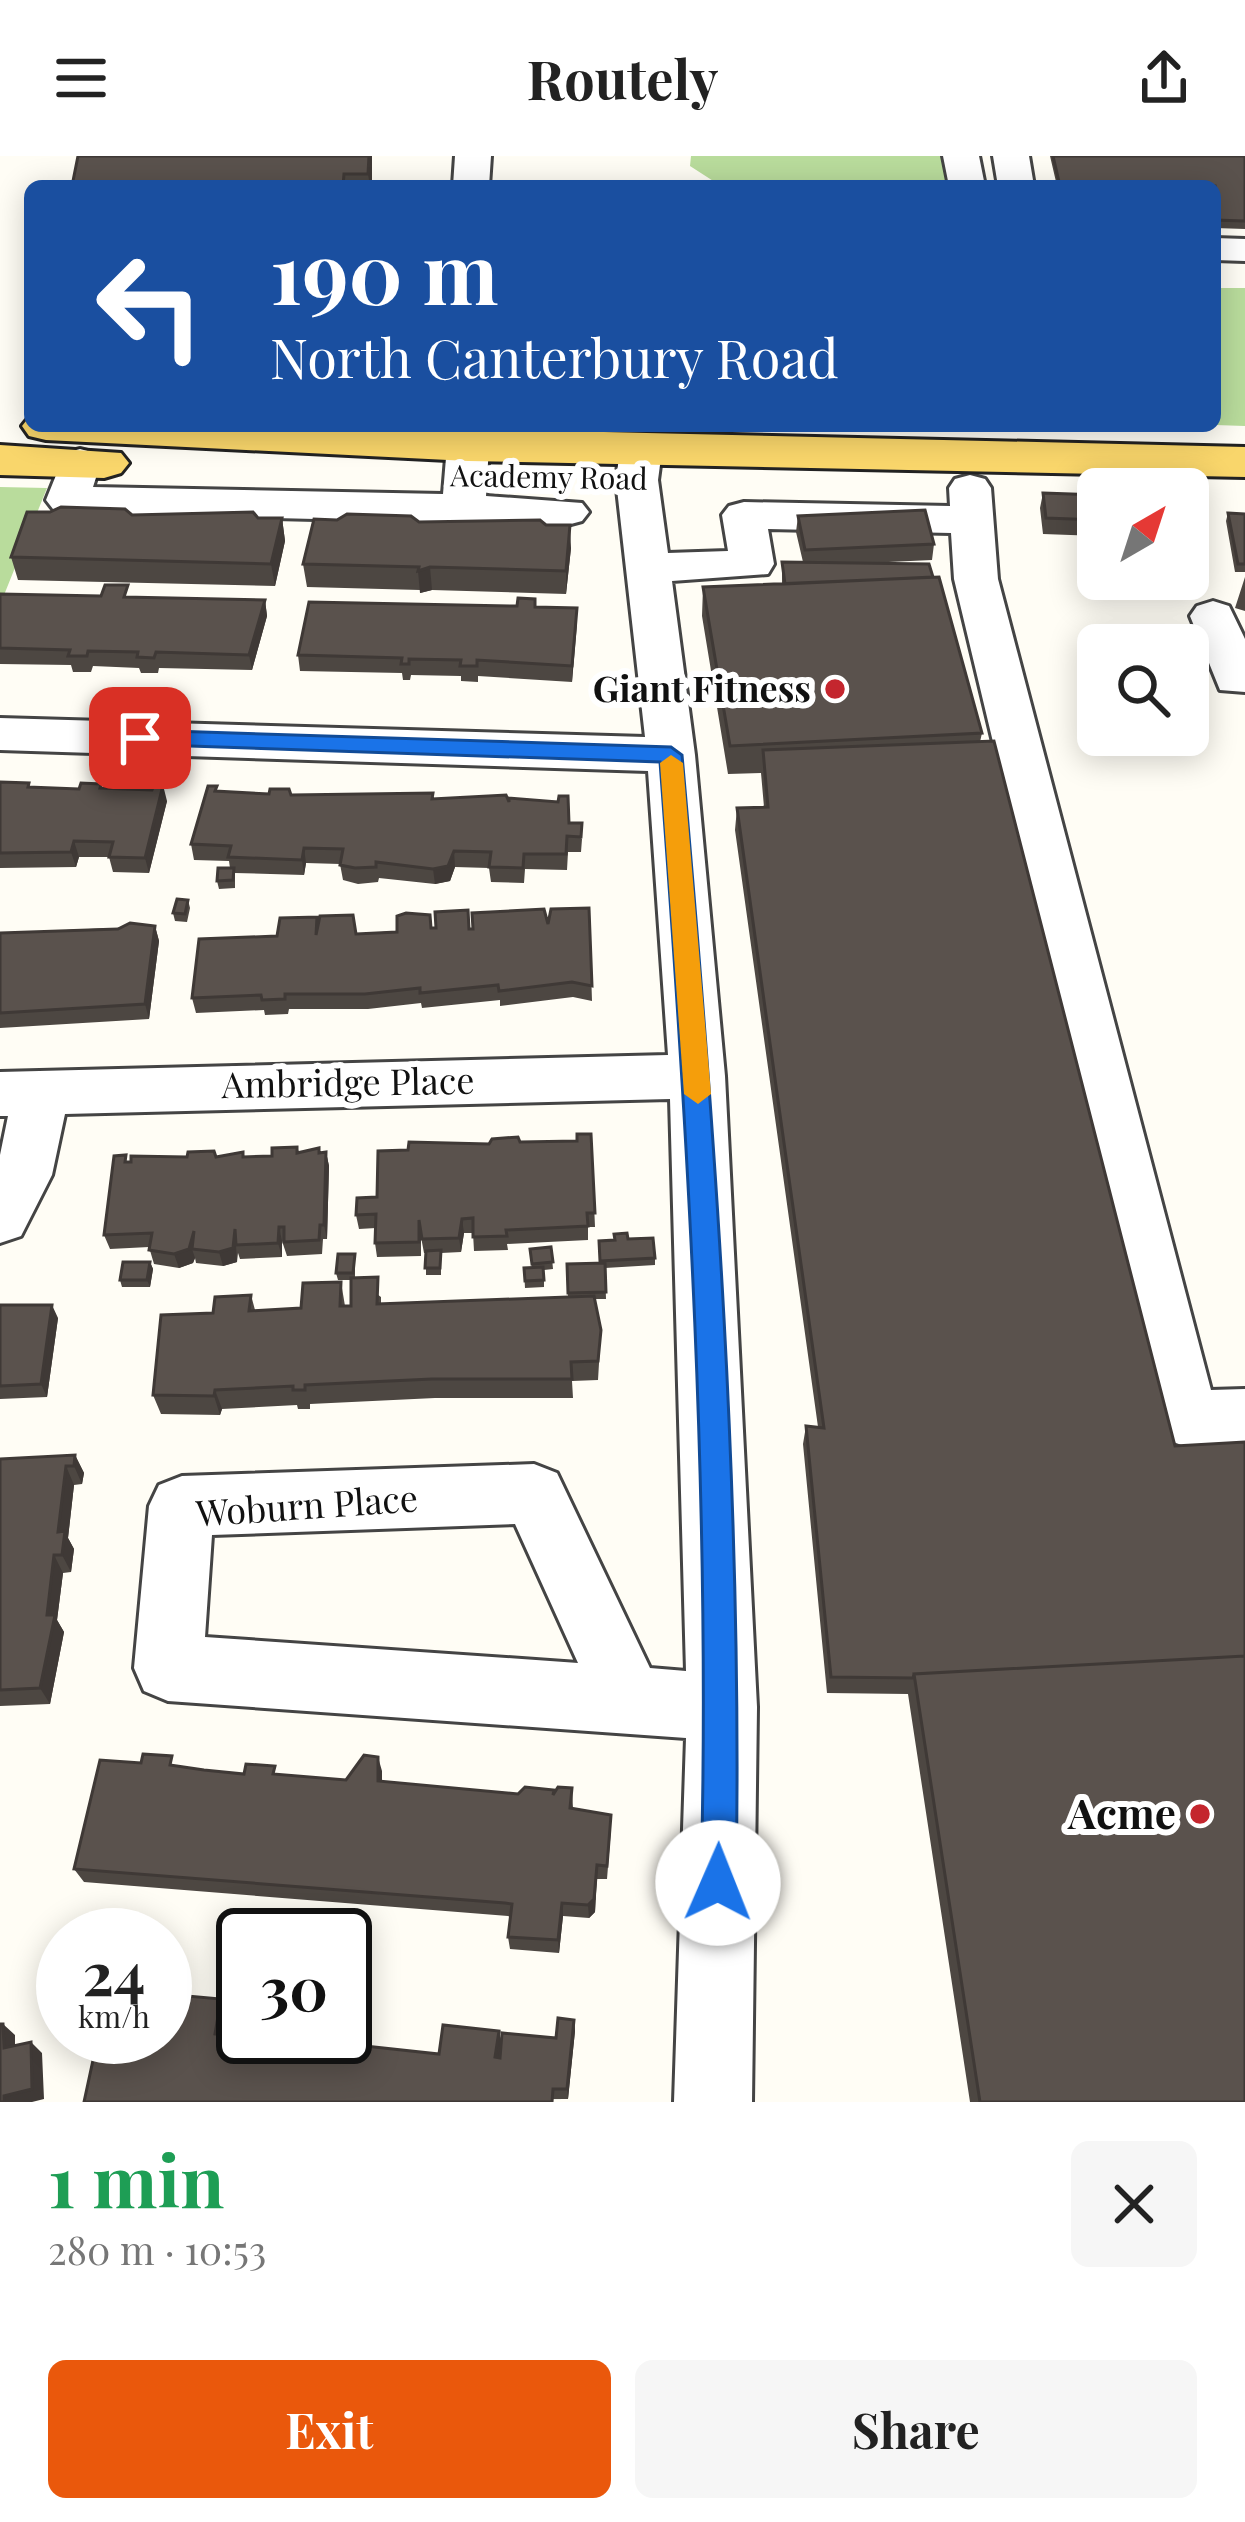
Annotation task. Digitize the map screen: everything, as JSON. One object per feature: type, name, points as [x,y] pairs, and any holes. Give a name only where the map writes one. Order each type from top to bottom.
[{"type":"main road","name":"Academy Road","points":[[0,460],[63,444],[466,477],[639,465],[1245,463]]},
{"type":"main road","name":"Academy Road","points":[[639,465],[971,504],[1077,493]]},
{"type":"main road","points":[[1209,493],[1245,494]]},
{"type":"street","points":[[639,465],[671,755],[697,1076],[722,1707],[713,2102]]},
{"type":"street","points":[[466,477],[567,512]]},
{"type":"street","points":[[648,568],[752,564],[744,515],[971,504],[976,579],[1187,1419],[1245,1417]]},
{"type":"street","points":[[1213,616],[1237,679]]},
{"type":"street","points":[[0,734],[671,755]]},
{"type":"street","name":"Ambridge Place","points":[[21,1093],[697,1076]]},
{"type":"street","points":[[0,1219],[20,1185],[21,1093]]},
{"type":"street","name":"Woburn Place","points":[[630,1701],[534,1494],[182,1506],[169,1668],[630,1701],[722,1707]]},
{"type":"green space","points":[[691,156],[949,156],[954,180],[712,180],[690,166]]},
{"type":"green space","points":[[1221,288],[1245,288],[1245,426],[1221,425]]},
{"type":"green space","points":[[0,487],[47,488],[0,605]]},
{"type":"building","points":[[78,156],[369,156],[368,174],[344,174],[344,180],[73,180]]},
{"type":"building","points":[[1053,156],[1245,156],[1245,221],[1221,220],[1221,180],[1059,180]]},
{"type":"building","points":[[1043,493],[1077,494],[1077,519],[1046,518]]},
{"type":"building","points":[[61,507],[125,509],[132,515],[253,512],[258,518],[282,518],[271,564],[11,557],[27,512]]},
{"type":"building","points":[[925,510],[934,544],[805,550],[798,516]]},
{"type":"building","points":[[1228,513],[1245,514],[1245,564],[1238,564]]},
{"type":"building","points":[[347,514],[411,516],[419,522],[540,520],[546,525],[570,525],[566,571],[430,567],[418,571],[419,567],[303,564],[314,519],[337,520]]},
{"type":"building","points":[[782,562],[929,564],[933,577],[785,584]]},
{"type":"building","name":"Giant Fitness","points":[[939,577],[982,733],[730,746],[703,587]]},
{"type":"building","points":[[105,585],[128,585],[124,597],[265,600],[249,655],[156,652],[154,658],[137,657],[138,652],[88,651],[87,656],[68,656],[70,650],[0,648],[0,594],[101,596]]},
{"type":"building","points":[[518,598],[535,599],[535,607],[577,608],[572,666],[477,660],[477,666],[460,666],[461,660],[409,659],[409,664],[401,664],[402,658],[298,655],[309,602],[517,606]]},
{"type":"building","points":[[994,741],[1175,1446],[1245,1442],[1245,1656],[914,1674],[913,1678],[831,1677],[806,1426],[824,1428],[737,808],[768,807],[763,750]]},
{"type":"building","points":[[0,782],[79,789],[81,783],[152,790],[154,785],[163,785],[145,858],[109,857],[113,842],[74,841],[71,852],[0,853]]},
{"type":"building","points":[[208,786],[217,786],[215,791],[269,794],[270,789],[289,789],[291,795],[433,793],[432,799],[506,795],[509,802],[509,798],[558,802],[559,796],[568,796],[569,823],[582,823],[581,837],[567,836],[566,854],[524,854],[523,868],[489,867],[491,852],[454,851],[448,866],[433,869],[376,862],[376,867],[340,865],[343,849],[304,848],[302,860],[228,857],[231,846],[191,844]]},
{"type":"building","points":[[218,868],[234,868],[233,880],[217,881]]},
{"type":"building","points":[[177,899],[188,900],[185,914],[173,913]]},
{"type":"building","points":[[589,908],[592,986],[572,982],[499,991],[498,985],[420,993],[420,988],[285,994],[285,999],[262,1000],[261,995],[192,998],[199,939],[277,936],[280,918],[317,917],[316,935],[320,916],[353,915],[356,934],[397,932],[397,916],[406,913],[430,915],[431,928],[436,928],[435,912],[468,910],[469,929],[473,929],[472,913],[544,909],[548,924],[551,909]]},
{"type":"building","points":[[130,923],[155,926],[145,1004],[0,1013],[0,933],[118,929]]},
{"type":"building","points":[[577,1134],[591,1134],[595,1213],[587,1213],[588,1226],[506,1230],[507,1236],[473,1237],[473,1218],[462,1219],[459,1238],[422,1239],[419,1220],[419,1242],[375,1243],[376,1214],[356,1215],[357,1198],[377,1197],[378,1151],[408,1150],[409,1142],[489,1144],[492,1139],[518,1137],[520,1142],[577,1141]]},
{"type":"building","points":[[297,1147],[297,1153],[319,1148],[319,1153],[326,1152],[324,1225],[320,1225],[319,1240],[284,1242],[284,1227],[279,1227],[278,1243],[236,1245],[235,1229],[233,1248],[219,1252],[192,1249],[194,1231],[189,1249],[174,1254],[149,1250],[152,1233],[104,1235],[114,1156],[126,1155],[125,1162],[131,1162],[131,1156],[187,1157],[188,1152],[214,1151],[216,1157],[243,1152],[243,1157],[272,1156],[272,1148]]},
{"type":"building","points":[[627,1233],[628,1239],[653,1238],[655,1258],[600,1261],[599,1241]]},
{"type":"building","points":[[551,1247],[553,1262],[532,1264],[530,1249]]},
{"type":"building","points":[[441,1250],[440,1268],[425,1268],[426,1251]]},
{"type":"building","points":[[338,1254],[355,1254],[353,1273],[336,1273]]},
{"type":"building","points":[[123,1262],[150,1262],[147,1280],[120,1280]]},
{"type":"building","points":[[605,1263],[606,1292],[568,1293],[567,1264]]},
{"type":"building","points":[[543,1267],[544,1280],[525,1281],[524,1268]]},
{"type":"building","points":[[378,1277],[377,1304],[594,1296],[601,1330],[598,1361],[571,1362],[572,1379],[432,1379],[305,1385],[305,1390],[293,1390],[293,1386],[215,1390],[214,1396],[153,1395],[161,1315],[213,1313],[215,1297],[251,1295],[249,1311],[301,1308],[303,1283],[341,1282],[340,1306],[351,1306],[351,1278]]},
{"type":"building","points":[[0,1305],[52,1305],[41,1384],[0,1386]]},
{"type":"building","points":[[75,1455],[74,1466],[66,1466],[58,1532],[65,1531],[62,1555],[54,1555],[47,1615],[55,1615],[40,1688],[0,1690],[0,1459]]},
{"type":"building","points":[[1245,1656],[1245,2102],[980,2102],[914,1674]]},
{"type":"building","points":[[143,1754],[172,1756],[170,1765],[204,1770],[244,1774],[246,1764],[275,1766],[273,1774],[346,1780],[364,1755],[378,1757],[378,1781],[518,1794],[525,1787],[554,1790],[553,1795],[558,1787],[572,1788],[570,1808],[611,1815],[607,1866],[597,1865],[594,1899],[588,1905],[562,1903],[558,1940],[508,1937],[512,1904],[74,1869],[100,1760],[141,1763]]},
{"type":"building","points":[[192,1996],[216,1999],[216,2064],[372,2064],[372,2047],[439,2054],[443,2025],[499,2031],[495,2057],[500,2058],[502,2033],[556,2038],[558,2018],[574,2020],[567,2089],[553,2089],[552,2102],[84,2102],[92,2064],[192,2064]]},
{"type":"building","points":[[0,2024],[4,2048],[31,2042],[32,2089],[4,2096],[4,2102],[0,2102]]},
{"type":"slow traffic","points":[[671,763],[698,1094]]},
{"type":"place","name":"Giant Fitness","points":[[835,689]]},
{"type":"place","name":"Acme","points":[[1200,1814]]},
{"type":"route","points":[[140,738],[671,755],[697,1076],[722,1707],[718,1883]]}]
